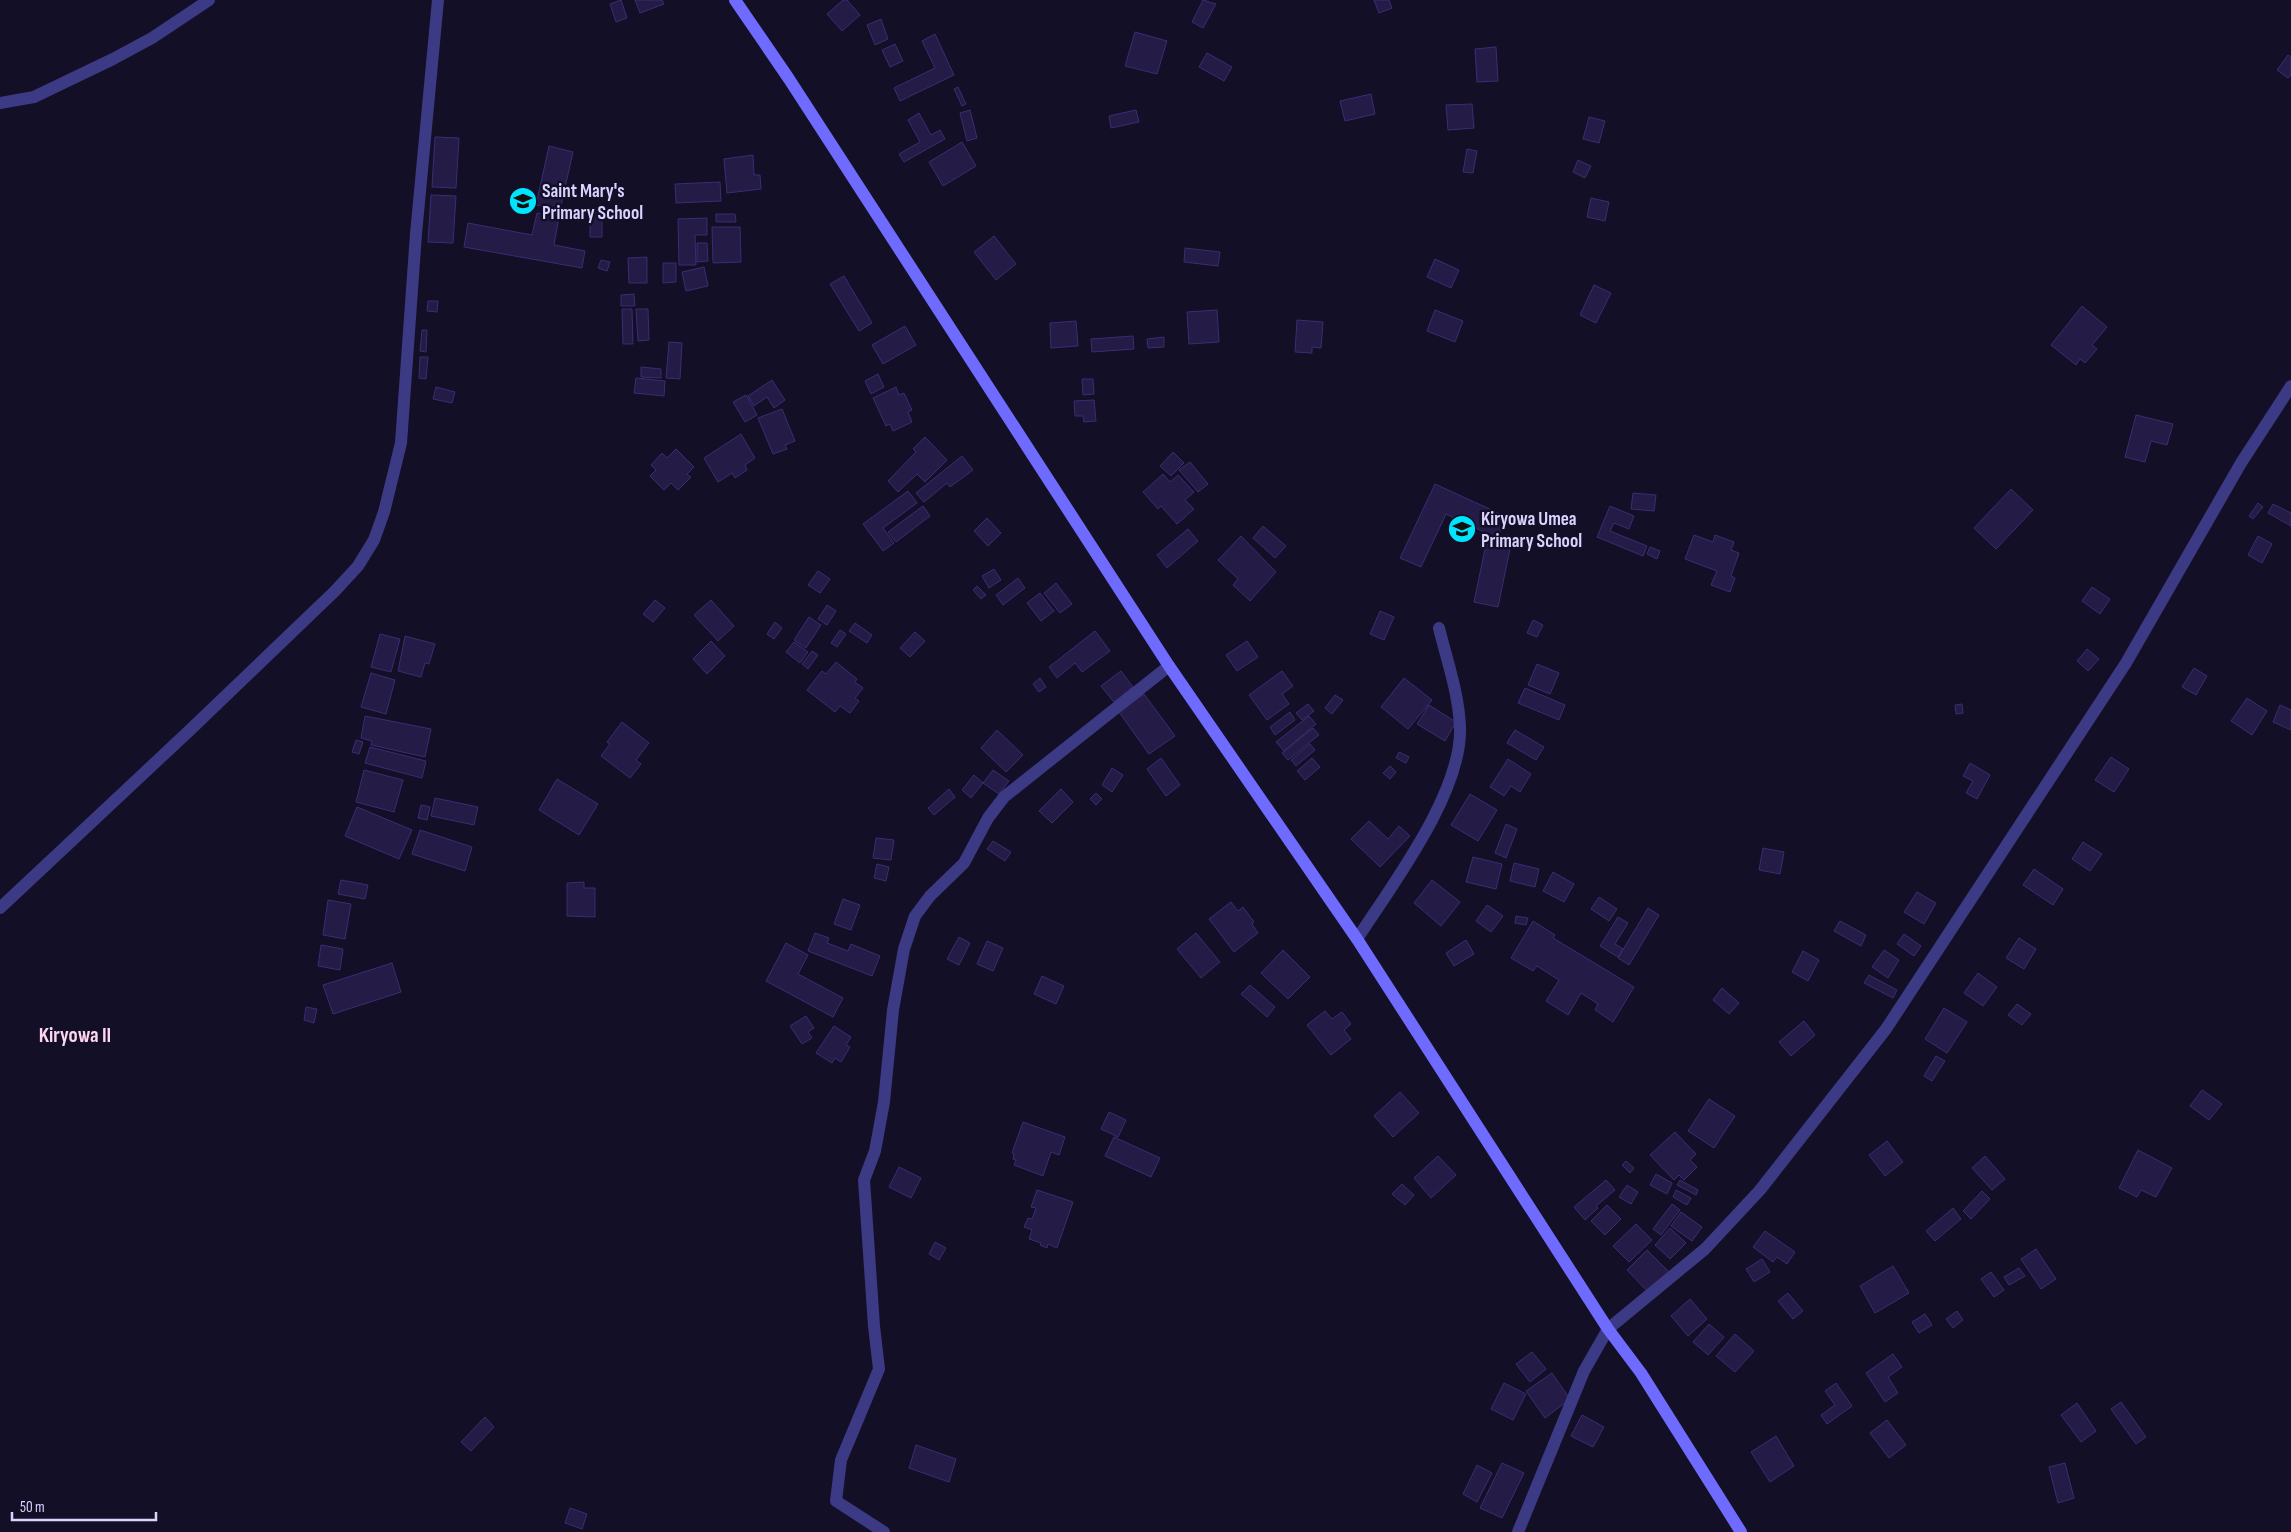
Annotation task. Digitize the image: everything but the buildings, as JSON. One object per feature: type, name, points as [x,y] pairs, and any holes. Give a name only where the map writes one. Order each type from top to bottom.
[{"type":"main road","points":[[735,0],[789,79],[1168,666],[1358,939],[1608,1329],[1641,1373],[1741,1532]]},
{"type":"street","points":[[0,103],[34,97],[113,59],[152,38],[209,0]]},
{"type":"street","points":[[0,908],[335,591],[358,566],[374,540],[384,512],[400,443],[416,234],[438,0]]},
{"type":"street","points":[[1518,1532],[1584,1371],[1608,1329],[1705,1248],[1760,1190],[1886,1029],[2126,663],[2241,464],[2291,386]]},
{"type":"street","points":[[1358,939],[1432,818],[1447,789],[1456,758],[1460,731],[1458,704],[1439,628]]},
{"type":"street","points":[[884,1532],[836,1500],[840,1460],[879,1368],[874,1326],[864,1180],[875,1151],[884,1102],[893,1010],[904,949],[915,916],[930,896],[964,863],[988,818],[1004,797],[1168,666]]},
{"type":"place","name":"Saint Mary's Primary School","points":[[523,201]]},
{"type":"place","name":"Kiryowa Umea Primary School","points":[[1462,529]]},
{"type":"district","name":"Kiryowa II","points":[[75,1035]]}]
